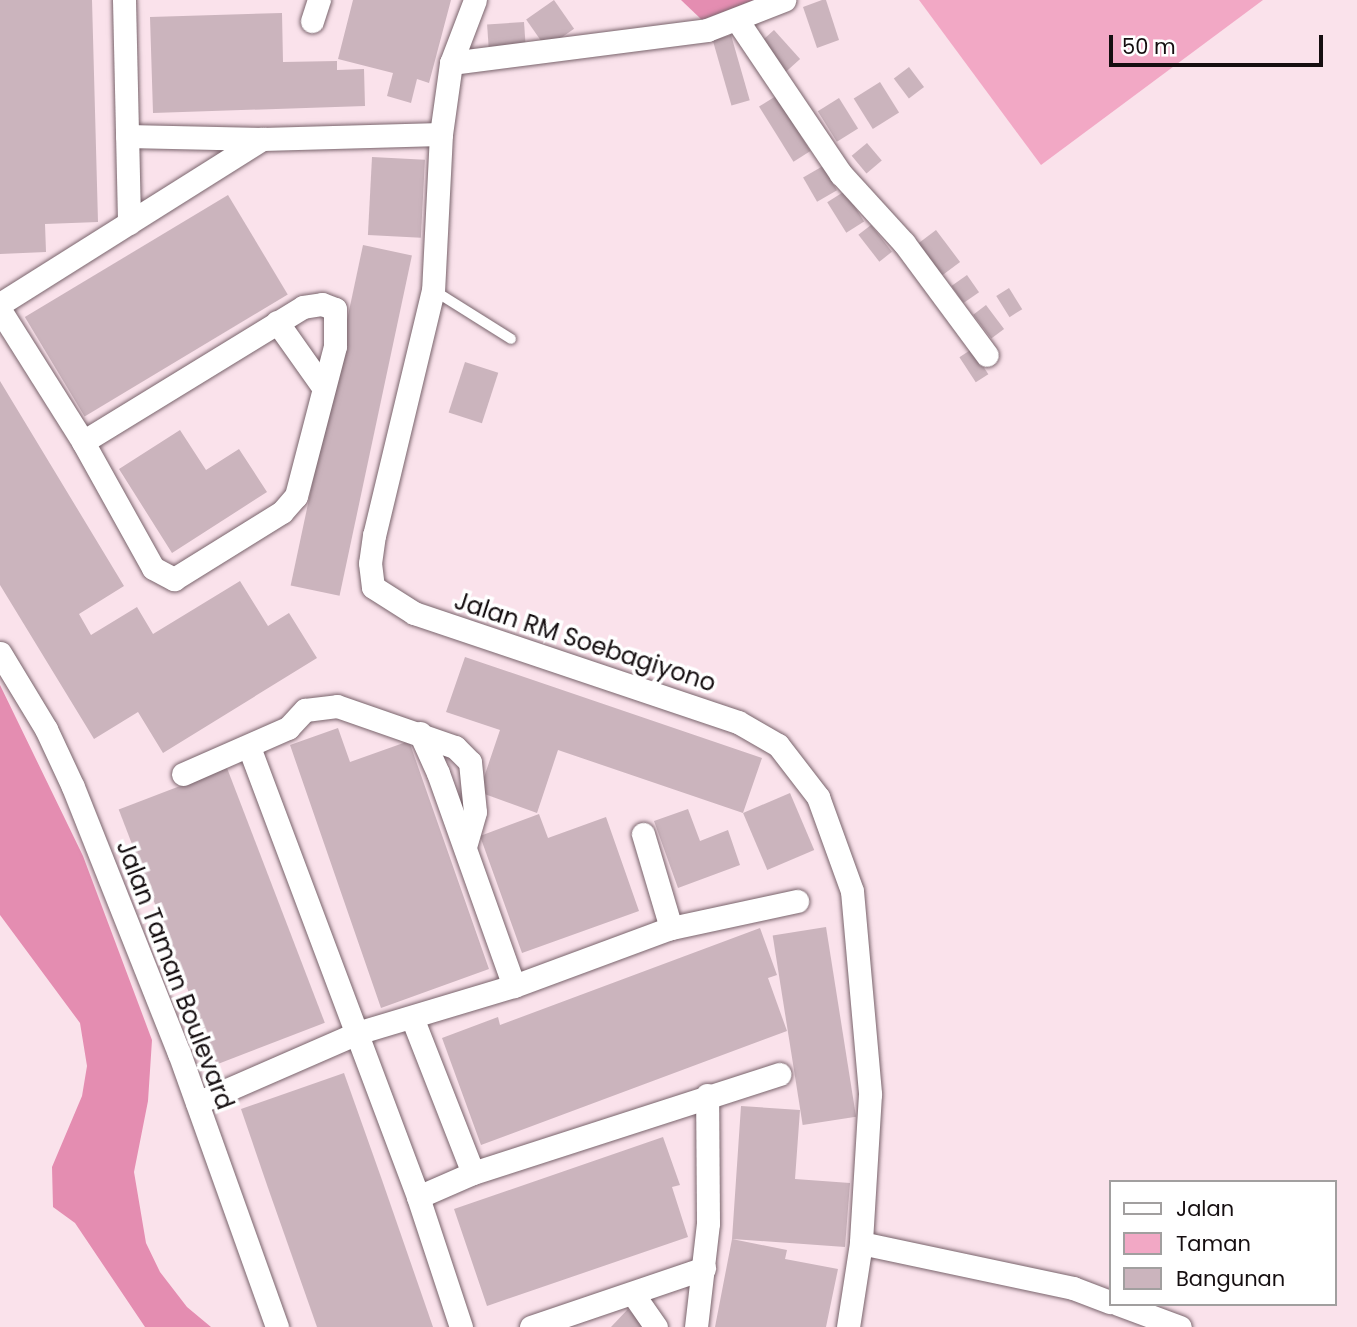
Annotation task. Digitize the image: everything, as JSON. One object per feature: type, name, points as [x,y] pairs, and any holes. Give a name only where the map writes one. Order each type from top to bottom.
[{"type":"street","points":[[124,0],[129,223]]},
{"type":"street","points":[[451,63],[707,30],[784,0]]},
{"type":"street","name":"Jalan RM Soebagiyono","points":[[475,2],[451,63],[441,134],[433,290],[374,535],[370,563],[373,587],[414,613],[738,722],[778,745],[801,770],[832,832],[856,915],[870,1094],[861,1244],[848,1327]]},
{"type":"street","points":[[737,20],[841,174],[904,243],[987,355]]},
{"type":"street","points":[[127,136],[262,139],[441,134]]},
{"type":"street","points":[[0,304],[262,139]]},
{"type":"street","points":[[0,310],[83,442],[153,568],[167,579],[183,576],[291,503],[300,485],[335,346],[335,309],[322,304],[303,307],[83,442]]},
{"type":"street","points":[[277,322],[323,387]]},
{"type":"street","name":"Jalan Taman Boulevard","points":[[0,653],[46,729],[73,787],[197,1103],[277,1327]]},
{"type":"street","points":[[183,774],[288,728],[305,710],[337,706],[455,747],[470,762],[475,812],[465,846]]},
{"type":"street","points":[[420,733],[465,846],[514,986]]},
{"type":"street","points":[[249,747],[418,1197],[461,1327]]},
{"type":"street","points":[[643,834],[671,928]]},
{"type":"street","points":[[197,1103],[357,1033],[413,1020],[671,928],[797,901]]},
{"type":"street","points":[[413,1020],[473,1173]]},
{"type":"street","points":[[418,1197],[473,1173],[707,1095],[779,1074]]},
{"type":"street","points":[[696,1327],[704,1268],[707,1095]]},
{"type":"street","points":[[861,1244],[1073,1288],[1108,1301]]},
{"type":"street","points":[[531,1327],[704,1268]]},
{"type":"street","points":[[633,1294],[656,1327]]},
{"type":"street","points":[[1123,1306],[1180,1327]]},
{"type":"lane","points":[[433,290],[511,339]]},
{"type":"green space","points":[[919,0],[1263,0],[1041,165]]},
{"type":"shaded area","points":[[681,0],[754,0],[702,20]]},
{"type":"shaded area","points":[[0,685],[83,856],[152,1040],[148,1101],[134,1172],[146,1243],[160,1272],[187,1307],[211,1327],[145,1327],[75,1223],[53,1207],[52,1167],[82,1096],[87,1066],[80,1023],[0,915]]},
{"type":"building","points":[[0,0],[92,0],[98,222],[45,224],[46,252],[0,254]]},
{"type":"building","points":[[353,0],[451,0],[429,83],[417,79],[411,103],[387,96],[393,73],[338,59]]},
{"type":"building","points":[[554,0],[574,29],[546,48],[526,20]]},
{"type":"building","points":[[826,0],[839,40],[817,48],[803,7]]},
{"type":"building","points":[[282,13],[283,62],[337,61],[337,70],[364,69],[365,106],[153,113],[150,17]]},
{"type":"building","points":[[524,22],[526,48],[489,51],[487,25]]},
{"type":"building","points":[[774,30],[800,59],[786,72],[760,43]]},
{"type":"building","points":[[731,35],[750,100],[731,106],[713,40]]},
{"type":"building","points":[[909,67],[924,87],[909,98],[894,78]]},
{"type":"building","points":[[880,82],[899,113],[873,129],[854,98]]},
{"type":"building","points":[[776,96],[810,151],[793,162],[759,107]]},
{"type":"building","points":[[839,98],[858,129],[837,142],[818,111]]},
{"type":"building","points":[[867,143],[882,161],[866,173],[852,156]]},
{"type":"building","points":[[372,157],[425,160],[421,238],[368,235]]},
{"type":"building","points":[[823,166],[837,190],[817,202],[803,178]]},
{"type":"building","points":[[845,191],[864,222],[846,233],[827,202]]},
{"type":"building","points":[[228,195],[288,294],[85,416],[25,317]]},
{"type":"building","points":[[871,225],[892,252],[879,262],[858,235]]},
{"type":"building","points":[[936,230],[960,262],[939,278],[915,246]]},
{"type":"building","points":[[363,245],[412,255],[340,596],[291,585]]},
{"type":"building","points":[[967,275],[979,292],[963,303],[951,286]]},
{"type":"building","points":[[1009,288],[1022,309],[1010,317],[996,296]]},
{"type":"building","points":[[986,305],[1004,329],[991,339],[973,315]]},
{"type":"building","points":[[972,349],[988,374],[976,382],[959,357]]},
{"type":"building","points":[[465,362],[498,373],[482,423],[449,412]]},
{"type":"building","points":[[0,381],[124,586],[79,614],[91,635],[137,607],[153,634],[240,581],[268,626],[289,613],[317,658],[163,753],[138,712],[94,739],[0,585]]},
{"type":"building","points":[[180,430],[206,470],[239,449],[267,492],[172,553],[119,469]]},
{"type":"building","points":[[465,657],[762,758],[743,813],[558,750],[537,813],[479,792],[500,730],[446,712]]},
{"type":"building","points":[[338,728],[350,762],[409,741],[489,969],[381,1008],[290,745]]},
{"type":"building","points":[[227,768],[325,1023],[217,1064],[119,810]]},
{"type":"building","points":[[790,793],[814,850],[767,870],[743,813]]},
{"type":"building","points":[[688,809],[700,841],[728,830],[740,865],[678,888],[654,821]]},
{"type":"building","points":[[539,814],[548,838],[606,817],[639,911],[522,953],[480,836]]},
{"type":"building","points":[[826,927],[856,1117],[803,1125],[773,935]]},
{"type":"building","points":[[760,928],[777,975],[768,978],[787,1031],[481,1145],[442,1038],[498,1017],[500,1025]]},
{"type":"building","points":[[344,1073],[433,1327],[317,1327],[267,1185],[241,1109]]},
{"type":"building","points":[[741,1106],[800,1110],[795,1179],[850,1183],[845,1247],[732,1239]]},
{"type":"building","points":[[663,1137],[680,1185],[672,1187],[688,1237],[487,1306],[454,1209]]},
{"type":"building","points":[[732,1239],[787,1250],[785,1259],[838,1269],[826,1327],[715,1327]]},
{"type":"building","points":[[628,1309],[645,1327],[611,1327]]}]
